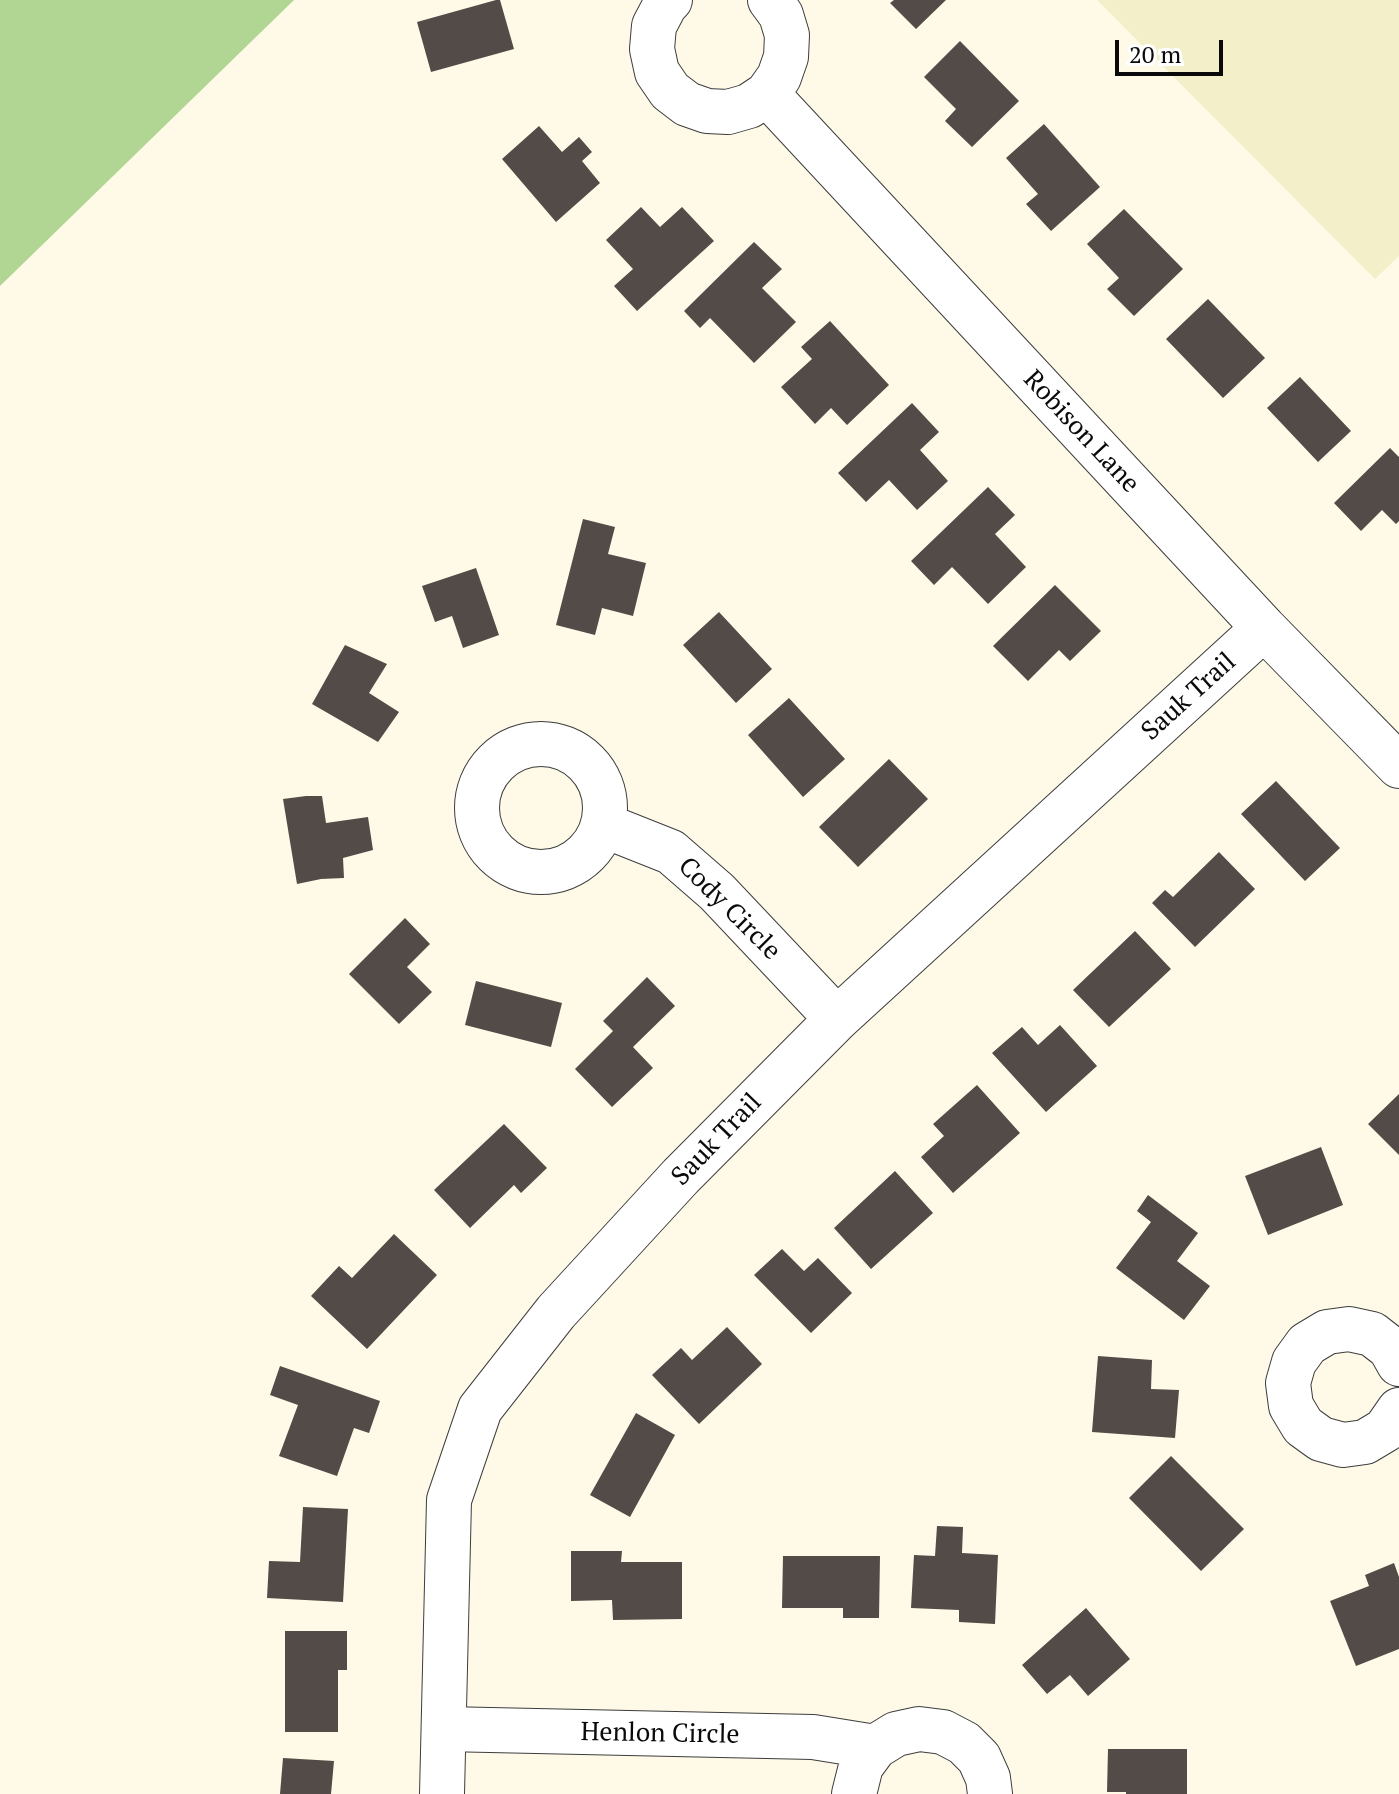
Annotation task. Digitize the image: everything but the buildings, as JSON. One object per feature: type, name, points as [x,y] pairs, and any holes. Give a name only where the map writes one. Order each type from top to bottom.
[{"type":"street","points":[[670,0],[654,26],[652,49],[657,72],[670,91],[687,104],[707,111],[728,112],[749,106],[767,94],[779,77],[786,57],[787,35],[781,15],[770,0]]},
{"type":"street","name":"Robison Lane","points":[[767,94],[1264,628],[1399,766]]},
{"type":"street","name":"Sauk Trail","points":[[442,1794],[449,1500],[480,1409],[566,1301],[681,1176],[837,1019],[1264,628]]},
{"type":"street","name":"Cody Circle","points":[[603,825],[671,852],[717,892],[837,1019]]},
{"type":"street","points":[[1396,1350],[1372,1334],[1349,1329],[1327,1332],[1307,1344],[1294,1362],[1288,1383],[1291,1406],[1303,1426],[1321,1439],[1343,1445],[1365,1442],[1385,1430],[1399,1410]]},
{"type":"street","name":"Henlon Circle","points":[[444,1729],[813,1737],[875,1747]]},
{"type":"street","points":[[854,1794],[861,1766],[875,1747],[896,1734],[919,1729],[943,1732],[964,1743],[979,1758],[988,1778],[990,1794]]},
{"type":"shaded area","points":[[1097,0],[1399,0],[1399,256],[1375,279]]},
{"type":"green space","points":[[0,0],[294,0],[0,286]]}]
